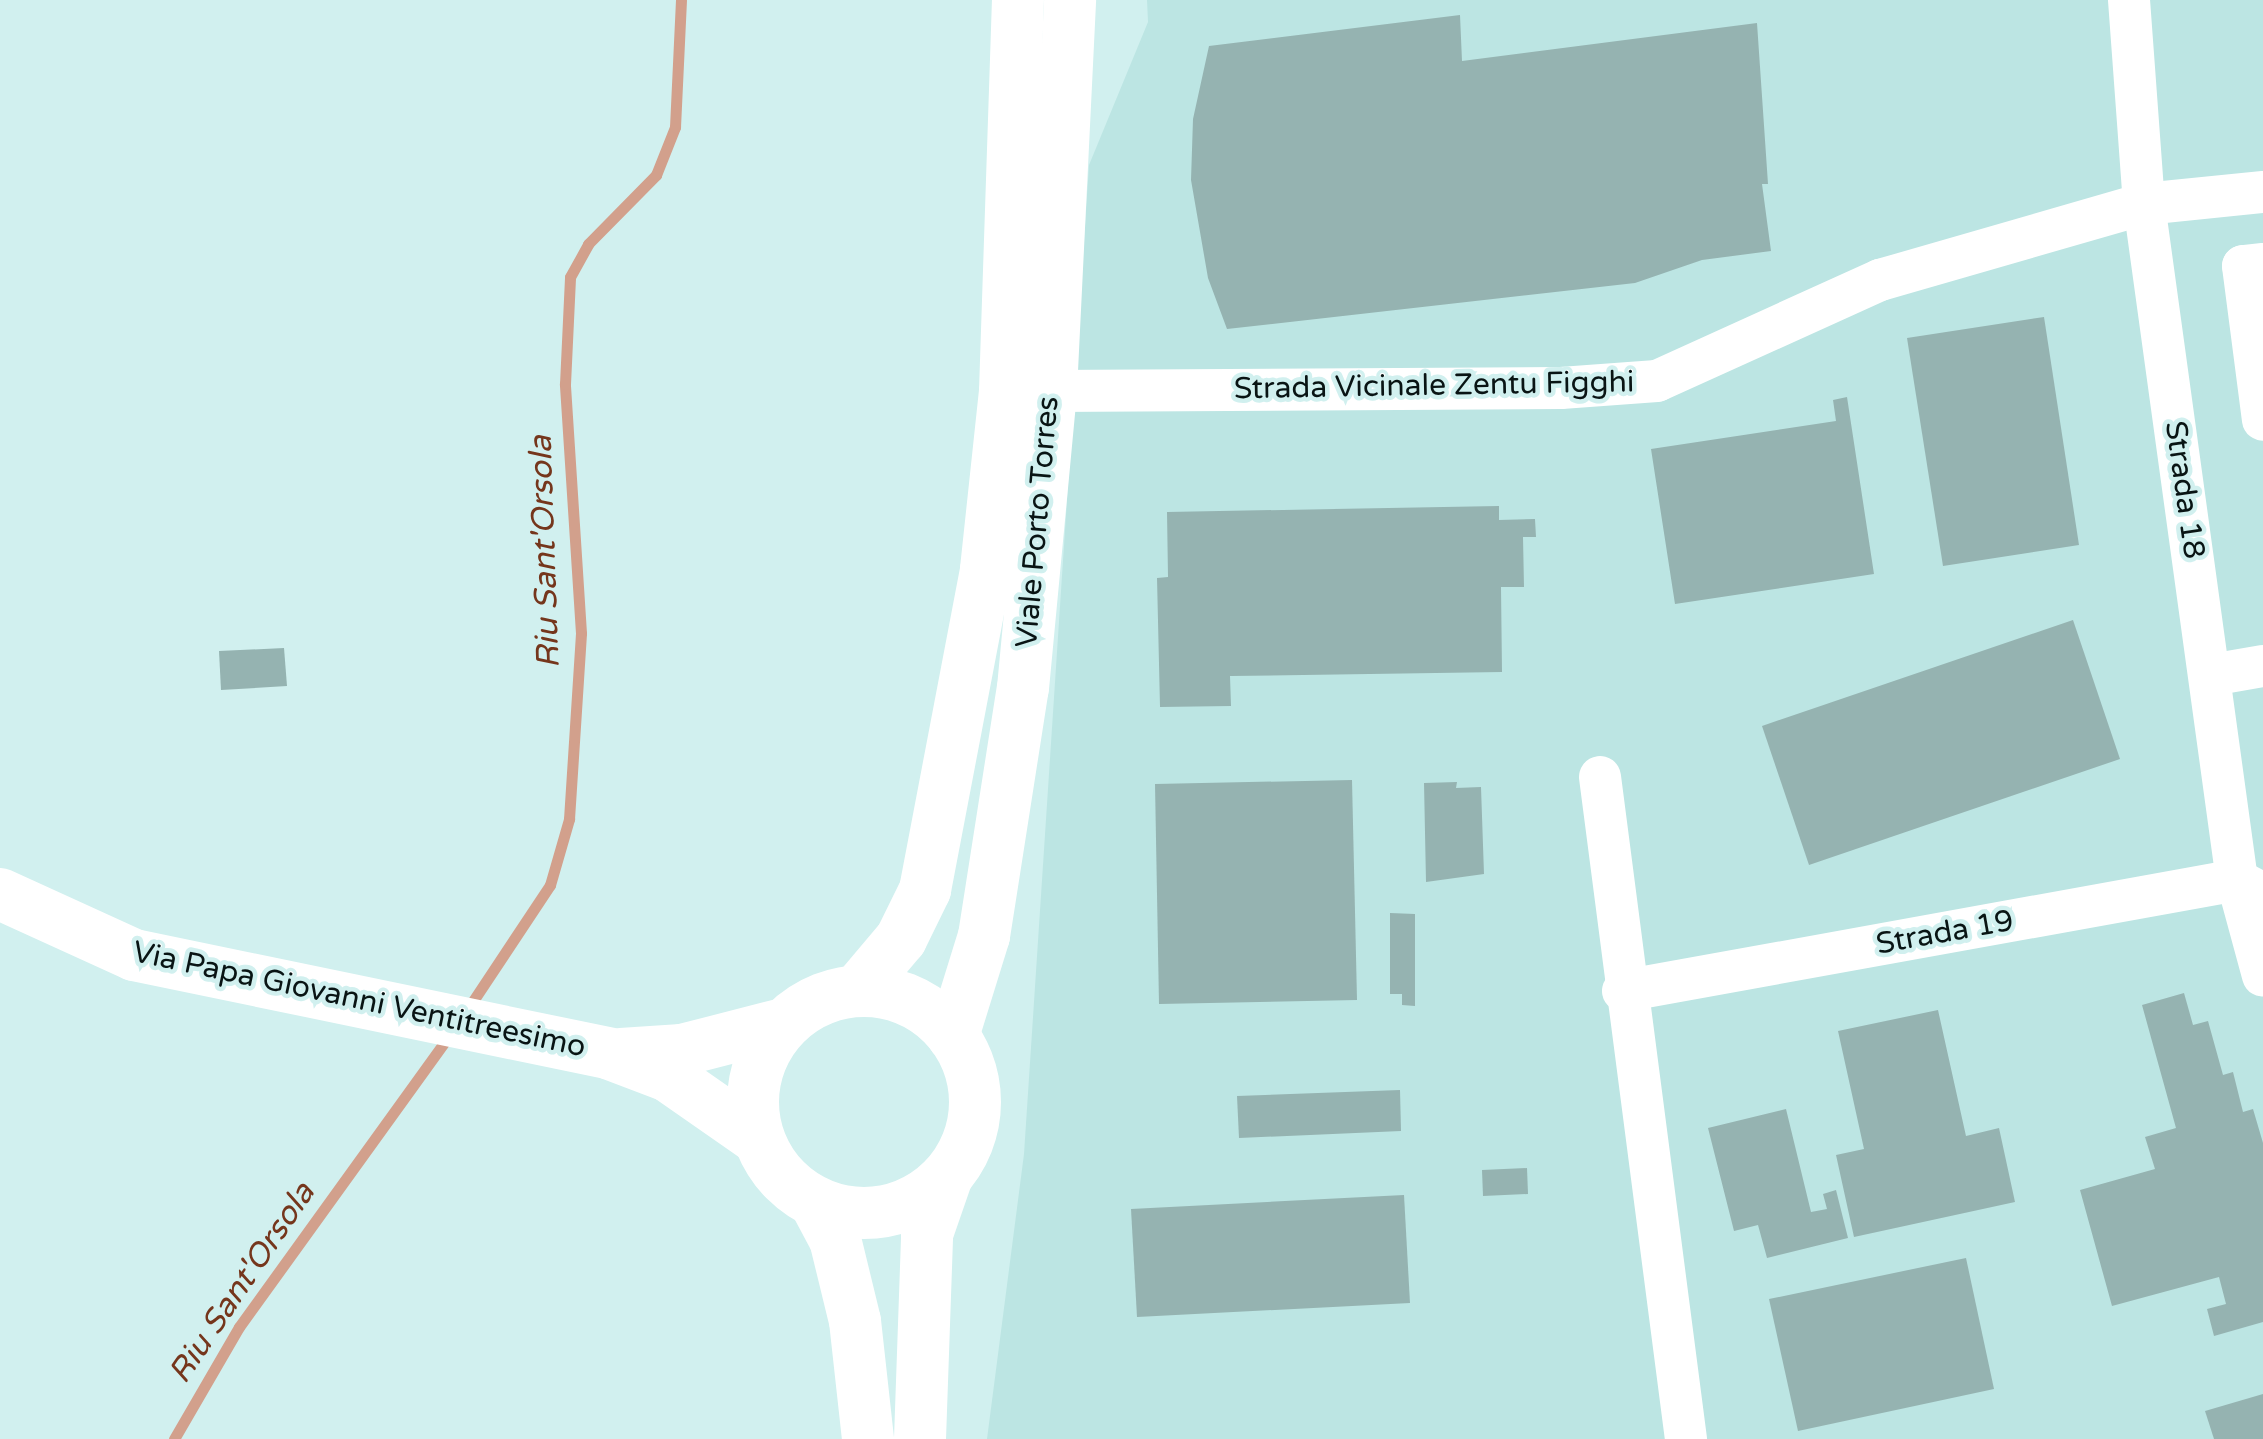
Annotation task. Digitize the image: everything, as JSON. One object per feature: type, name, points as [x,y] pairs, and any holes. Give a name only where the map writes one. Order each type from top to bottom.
[{"type":"main road","name":"Viale Porto Torres","points":[[856,991],[900,939],[925,890],[986,570],[1005,392],[1018,0]]},
{"type":"main road","name":"Viale Porto Torres","points":[[953,1036],[984,936],[1004,824],[1051,391],[1070,0]]},
{"type":"main road","name":"Via Papa Giovanni Ventitreesimo","points":[[0,894],[134,955],[404,1016],[610,1054],[668,1076],[757,1138]]},
{"type":"main road","points":[[920,1439],[927,1234],[946,1178],[967,1146],[975,1109],[970,1070],[953,1036],[926,1011],[893,995],[856,991],[817,1000],[783,1024],[761,1058],[754,1084],[757,1138],[780,1178],[816,1204],[862,1215],[908,1206],[946,1178]]},
{"type":"main road","name":"Via Papa Giovanni Ventitreesimo","points":[[610,1054],[682,1050],[783,1024]]},
{"type":"main road","points":[[816,1204],[835,1239],[855,1321],[868,1439]]},
{"type":"street","name":"Strada 18","points":[[2128,0],[2144,204],[2211,675],[2263,976]]},
{"type":"street","name":"Strada Vicinale Zentu Figghi","points":[[1051,391],[1657,382],[1880,280],[2144,204],[2263,192]]},
{"type":"street","points":[[2263,264],[2243,266],[2263,420]]},
{"type":"street","points":[[2211,675],[2263,666]]},
{"type":"street","points":[[1600,777],[1623,991],[1686,1439]]},
{"type":"street","name":"Strada 19","points":[[1623,991],[2250,887]]},
{"type":"shaded area","points":[[1147,0],[2263,0],[2263,1439],[987,1439],[1024,1154],[1089,165],[1148,22]]},
{"type":"building","points":[[1460,15],[1462,61],[1757,23],[1768,184],[1762,184],[1771,251],[1702,260],[1635,283],[1227,329],[1208,278],[1191,180],[1193,119],[1209,46]]},
{"type":"building","points":[[2044,317],[2079,545],[1943,566],[1907,338]]},
{"type":"building","points":[[1847,397],[1874,574],[1675,604],[1651,449],[1836,421],[1833,400]]},
{"type":"building","points":[[1499,506],[1499,520],[1535,519],[1536,537],[1523,537],[1524,587],[1501,587],[1502,672],[1230,676],[1231,706],[1160,707],[1157,578],[1168,577],[1167,512]]},
{"type":"building","points":[[2073,620],[2120,759],[1809,865],[1762,726]]},
{"type":"building","points":[[284,648],[287,686],[221,690],[219,651]]},
{"type":"building","points":[[1352,780],[1357,1000],[1159,1004],[1155,784]]},
{"type":"building","points":[[1457,782],[1456,788],[1481,787],[1484,874],[1426,882],[1424,783]]},
{"type":"building","points":[[1390,913],[1415,914],[1415,1006],[1402,1005],[1402,994],[1390,994]]},
{"type":"building","points":[[2184,993],[2193,1025],[2208,1021],[2223,1075],[2233,1072],[2243,1112],[2253,1109],[2263,1143],[2263,1322],[2214,1336],[2207,1309],[2226,1304],[2219,1277],[2112,1306],[2080,1190],[2155,1169],[2145,1137],[2176,1128],[2142,1005]]},
{"type":"building","points":[[1938,1010],[1966,1136],[1999,1128],[2015,1202],[1854,1237],[1836,1155],[1864,1149],[1838,1031]]},
{"type":"building","points":[[1400,1090],[1401,1131],[1239,1138],[1237,1096]]},
{"type":"building","points":[[1786,1109],[1811,1212],[1827,1209],[1823,1194],[1836,1190],[1848,1238],[1767,1258],[1758,1225],[1734,1231],[1708,1128]]},
{"type":"building","points":[[1527,1168],[1528,1194],[1483,1196],[1482,1170]]},
{"type":"building","points":[[1404,1195],[1410,1303],[1137,1317],[1131,1209]]},
{"type":"building","points":[[1966,1258],[1994,1389],[1798,1431],[1769,1299]]},
{"type":"building","points":[[2263,1394],[2263,1439],[2214,1439],[2205,1411]]},
{"type":"waterway","name":"Riu Sant'Orsola","points":[[467,1010],[550,885],[569,819],[581,633],[565,384],[570,277],[588,244],[656,175],[675,127],[681,0]]},
{"type":"waterway","name":"Riu Sant'Orsola","points":[[174,1439],[239,1327],[451,1033]]}]
